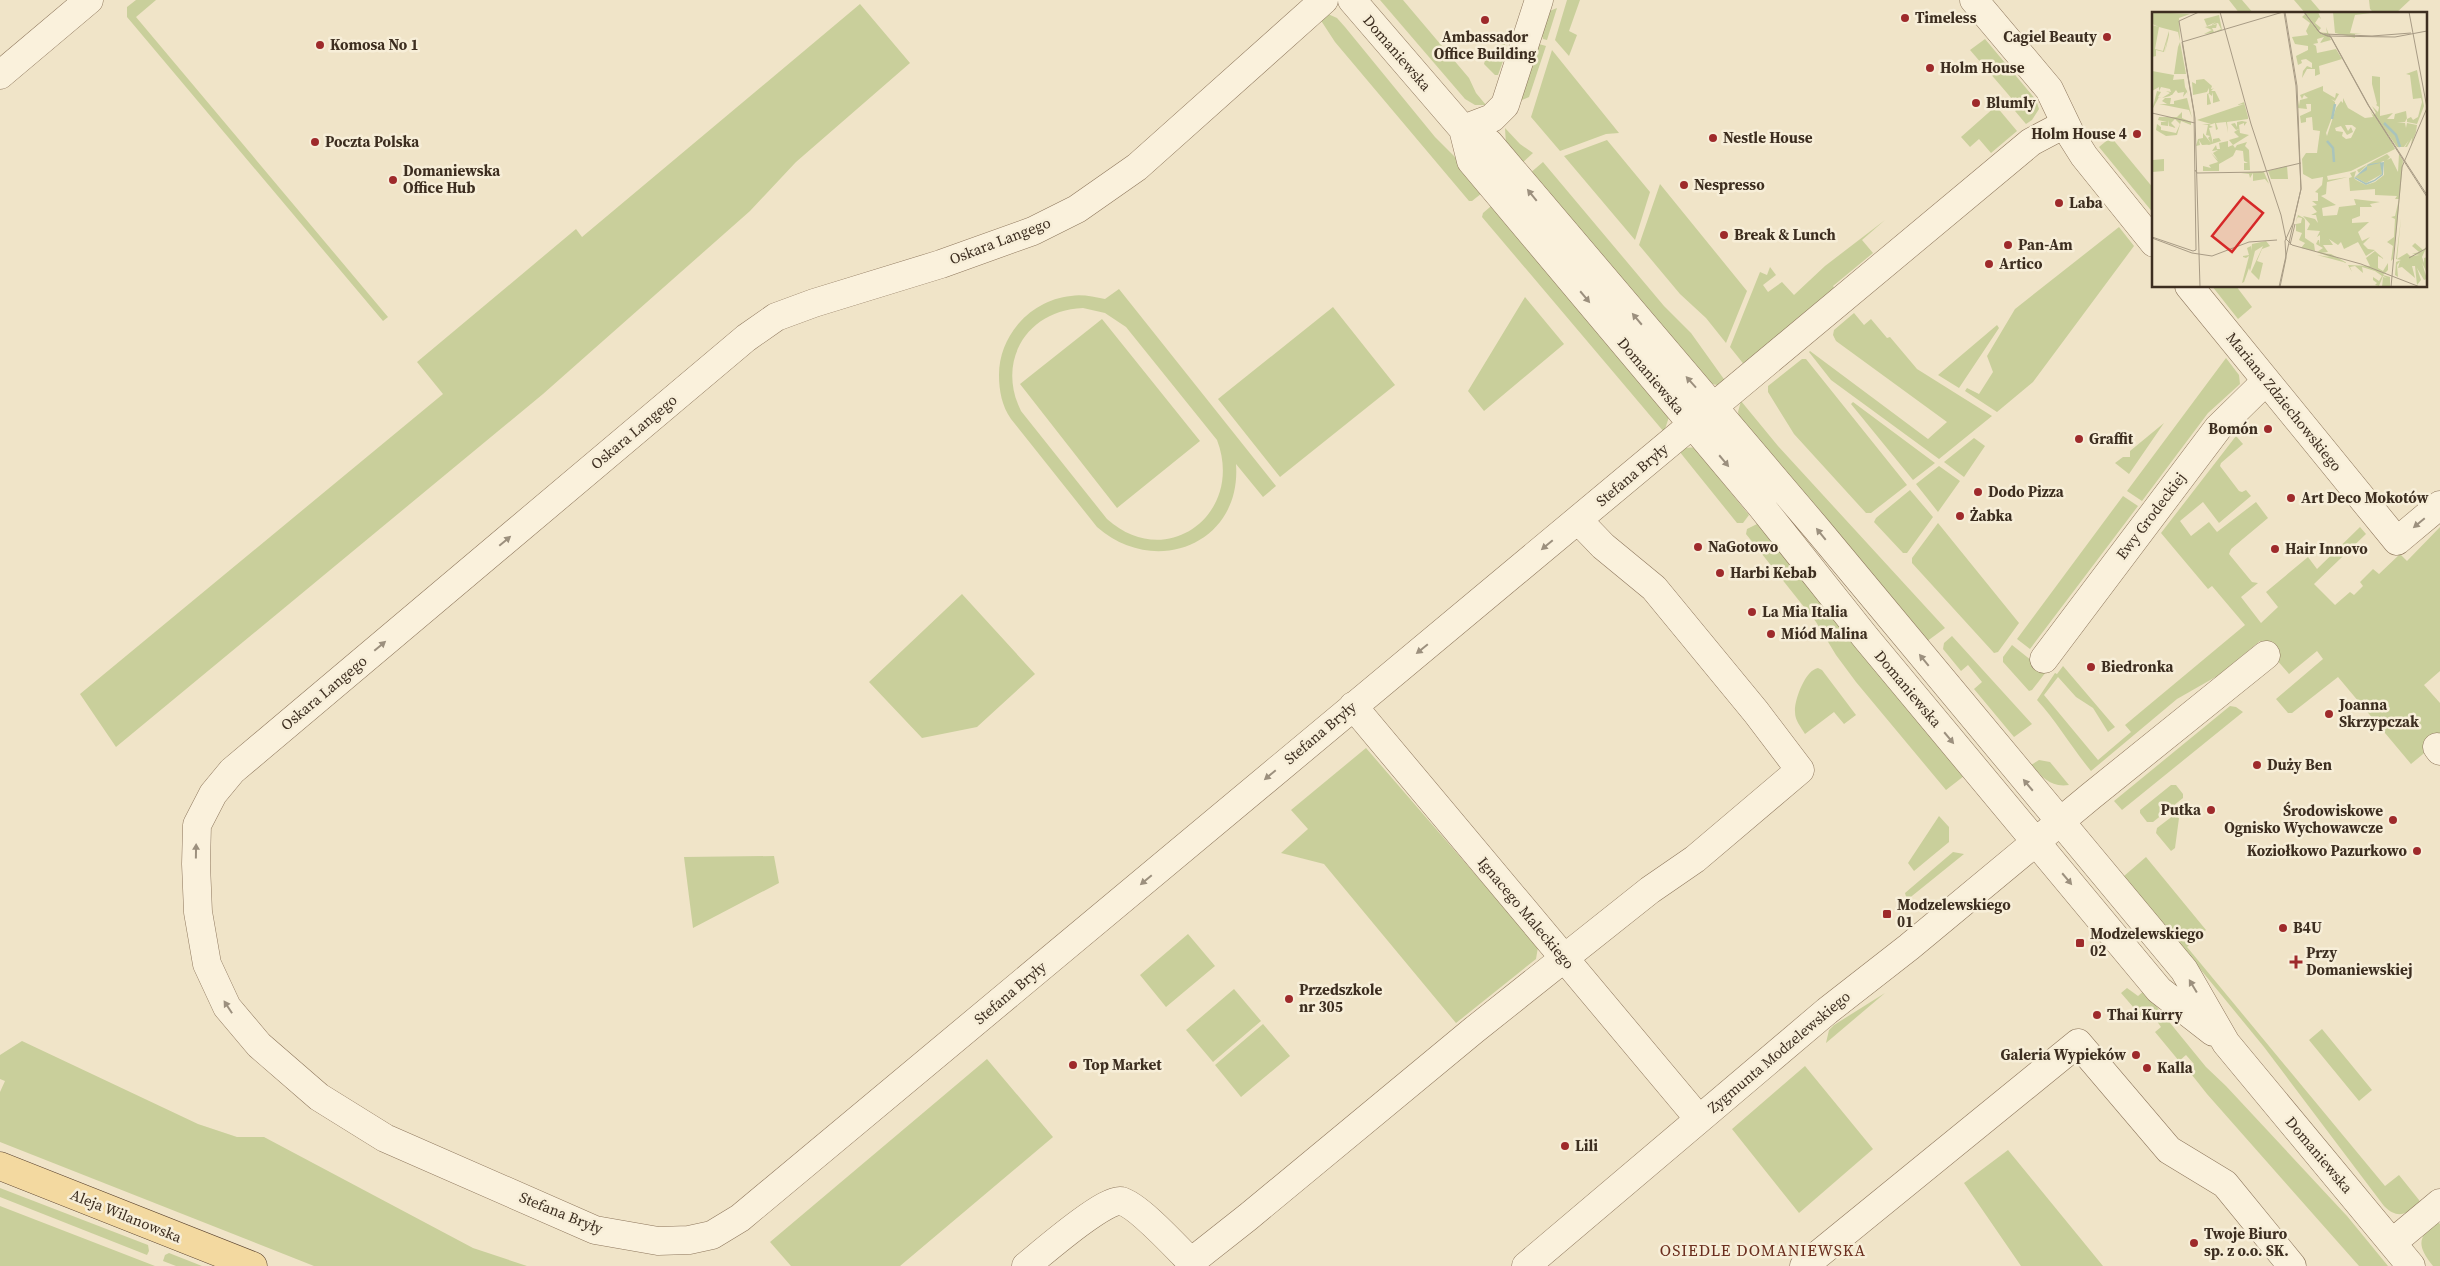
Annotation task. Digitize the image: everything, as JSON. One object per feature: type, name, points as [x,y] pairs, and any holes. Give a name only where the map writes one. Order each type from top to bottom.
[{"type":"main road","name":"Aleja Wilanowska","points":[[0,1166],[253,1266]]},
{"type":"street","points":[[4,71],[89,0]]},
{"type":"street","name":"Oskara Langego","points":[[259,1045],[227,1007],[207,964],[198,912],[197,824],[213,794],[232,771],[746,338],[776,317],[814,303],[941,264],[1033,231],[1084,205],[1137,167],[1324,0]]},
{"type":"street","name":"Domaniewska","points":[[1352,0],[1463,130],[1489,143],[1714,407],[2184,970],[2226,1043],[2411,1266]]},
{"type":"street","points":[[1463,130],[1492,118],[1505,105],[1539,0]]},
{"type":"street","points":[[1974,0],[2049,89],[2065,124],[2084,156],[2152,241]]},
{"type":"street","name":"Stefana Bryły","points":[[259,1045],[319,1097],[378,1135],[595,1230],[658,1241],[689,1240],[712,1235],[748,1212],[2031,142],[2065,124]]},
{"type":"street","name":"Domaniewska","points":[[1463,130],[1471,161],[1692,424],[2159,990],[2226,1043]]},
{"type":"street","name":"Mariana Zdziechowskiego","points":[[2191,288],[2397,541],[2440,506]]},
{"type":"street","name":"Ewy Grodeckiej","points":[[2044,659],[2218,428],[2266,380]]},
{"type":"street","points":[[1026,1266],[1088,1217],[1111,1202],[1121,1201],[1135,1208],[1191,1262],[1451,1049],[1565,960],[1650,890],[1694,859],[1800,770],[1756,712],[1654,588],[1603,546],[1578,520]]},
{"type":"street","name":"Zygmunta Modzelewskiego","points":[[1526,1266],[1827,1010],[1909,947],[2059,822],[2266,655]]},
{"type":"street","name":"Ignacego Maleckiego","points":[[1353,706],[1699,1119]]},
{"type":"street","points":[[1804,1266],[2078,1043],[2169,1150],[2225,1184],[2292,1266]]},
{"type":"street","points":[[2392,1243],[2440,1203]]},
{"type":"green space","points":[[136,0],[156,0],[136,17],[388,317],[383,321],[127,17],[127,7]]},
{"type":"green space","points":[[1380,0],[1403,0],[1469,78],[1476,93],[1486,105],[1475,105],[1465,99]]},
{"type":"green space","points":[[1567,0],[1580,0],[1569,31],[1577,35],[1569,56],[1555,40]]},
{"type":"green space","points":[[2229,0],[2242,0],[2252,12],[2238,12]]},
{"type":"green space","points":[[2294,0],[2311,0],[2321,12],[2304,12]]},
{"type":"green space","points":[[2369,0],[2410,0],[2397,12],[2373,12],[2370,9]]},
{"type":"green space","points":[[860,4],[910,63],[796,162],[750,211],[543,394],[116,747],[80,694],[443,394],[417,362],[576,229],[582,237]]},
{"type":"green space","points":[[1557,8],[1547,40],[1543,39],[1541,33],[1547,12]]},
{"type":"green space","points":[[1328,14],[1337,18],[1435,137],[1487,189],[1472,201],[1469,201],[1335,42],[1318,16]]},
{"type":"green space","points":[[1985,39],[2036,100],[2039,109],[2032,120],[2026,124],[2015,111],[2019,107],[1970,50]]},
{"type":"green space","points":[[1504,43],[1507,50],[1498,75],[1495,75],[1484,64],[1485,60]]},
{"type":"green space","points":[[1539,44],[1546,46],[1529,97],[1520,101]]},
{"type":"green space","points":[[1552,50],[1619,133],[1606,134],[1560,151],[1531,117]]},
{"type":"green space","points":[[1996,106],[2017,131],[1991,153],[1979,139],[1970,147],[1961,137]]},
{"type":"green space","points":[[1505,128],[1520,144],[1533,153],[1521,164],[1506,145]]},
{"type":"green space","points":[[2111,137],[2152,187],[2152,212],[2099,147]]},
{"type":"green space","points":[[1607,140],[1650,192],[1635,240],[1564,156]]},
{"type":"green space","points":[[1543,162],[1664,306],[1691,333],[1726,382],[1717,385],[1708,383],[1529,174]]},
{"type":"green space","points":[[1660,184],[1747,291],[1726,343],[1706,318],[1680,294],[1639,245]]},
{"type":"green space","points":[[1497,201],[1669,417],[1664,432],[1482,217],[1483,213]]},
{"type":"green space","points":[[1885,220],[1862,240],[1873,253],[1833,286],[1837,292],[1746,367],[1730,347],[1760,272],[1767,275],[1770,267],[1776,275],[1763,285],[1768,292],[1782,282],[1794,295],[1825,266]]},
{"type":"green space","points":[[2119,227],[2134,246],[2033,382],[1997,412],[1965,391],[1967,388],[1979,394],[1993,372],[1987,356],[2015,309]]},
{"type":"green space","points":[[2214,288],[2238,288],[2252,307],[2238,319]]},
{"type":"green space","points":[[1119,289],[1276,486],[1263,497],[1236,464],[1234,492],[1225,515],[1210,533],[1190,545],[1168,551],[1144,550],[1120,542],[1097,527],[1011,419],[1003,404],[999,381],[1000,360],[1011,333],[1020,322],[1043,304],[1056,299],[1079,295],[1105,299]],"holes":[[[1083,308],[1105,313],[1126,327],[1217,440],[1223,467],[1220,491],[1210,511],[1195,527],[1176,537],[1153,540],[1130,534],[1107,519],[1021,411],[1014,392],[1012,374],[1015,357],[1022,342],[1032,328],[1046,318],[1063,311]]]},
{"type":"green space","points":[[1525,297],[1564,344],[1484,411],[1468,391]]},
{"type":"green space","points":[[1333,307],[1395,385],[1280,477],[1218,399]]},
{"type":"green space","points":[[1854,313],[1864,325],[1871,319],[1887,338],[1890,337],[1917,369],[1992,416],[1939,459],[1831,380],[1810,351],[1928,439],[1947,422],[1836,341],[1833,335],[1834,330]]},
{"type":"green space","points":[[1102,319],[1200,441],[1117,508],[1020,384]]},
{"type":"green space","points":[[1997,325],[1999,328],[1959,388],[1938,375]]},
{"type":"green space","points":[[2226,358],[2239,375],[2240,384],[2208,413],[2142,501],[2127,491]]},
{"type":"green space","points":[[1802,359],[1806,359],[1907,485],[1871,513],[1866,513],[1794,434],[1768,392],[1768,386]]},
{"type":"green space","points":[[1741,401],[1778,446],[1945,628],[1926,642],[1739,417],[1738,412]]},
{"type":"green space","points":[[1853,402],[1935,463],[1913,480],[1851,404]]},
{"type":"green space","points":[[2164,423],[2129,474],[2115,463],[2123,457],[2130,457],[2130,451]]},
{"type":"green space","points":[[2236,436],[2243,444],[2220,466],[2239,491],[2246,490],[2251,496],[2219,523],[2203,502],[2180,521],[2191,536],[2209,522],[2217,532],[2256,502],[2268,518],[2231,549],[2229,554],[2252,582],[2258,583],[2241,597],[2261,623],[2278,607],[2266,592],[2308,557],[2317,569],[2360,527],[2366,534],[2314,584],[2335,605],[2350,592],[2354,595],[2363,586],[2360,582],[2373,569],[2379,574],[2400,554],[2407,561],[2440,527],[2440,671],[2424,685],[2440,703],[2440,740],[2411,764],[2338,677],[2292,713],[2288,713],[2276,699],[2323,659],[2317,651],[2289,674],[2260,641],[2219,675],[2177,699],[2091,771],[2037,700],[2055,673],[2057,674],[2063,666],[2115,727],[2108,732],[2093,708],[2076,697],[2058,677],[2044,695],[2098,760],[2131,732],[2125,725],[2245,625],[2212,586],[2208,589],[2161,533]]},
{"type":"green space","points":[[1974,438],[1985,446],[1964,477],[1944,462]]},
{"type":"green space","points":[[1698,447],[1724,474],[1719,478],[1749,515],[1743,523],[1737,523],[1679,451],[1685,448]]},
{"type":"green space","points":[[1939,466],[1960,481],[1938,512],[1916,484]]},
{"type":"green space","points":[[1910,490],[1933,517],[1907,553],[1903,553],[1874,522],[1876,518]]},
{"type":"green space","points":[[2123,496],[2138,506],[2030,649],[2017,639]]},
{"type":"green space","points":[[1938,523],[2019,623],[1998,652],[1994,653],[1912,563],[1912,558]]},
{"type":"green space","points":[[1757,524],[1761,528],[1766,524],[1964,776],[1946,790],[1856,682],[1836,655],[1816,622],[1746,534],[1747,529]]},
{"type":"green space","points":[[962,594],[1035,674],[977,727],[922,738],[869,682]]},
{"type":"green space","points":[[1952,636],[2032,724],[2014,737],[1974,689],[1982,682],[1968,665],[1961,671],[1943,649],[1944,643]]},
{"type":"green space","points":[[2012,645],[2046,672],[2032,690],[2029,691],[2003,662],[2003,657]]},
{"type":"green space","points":[[1818,668],[1822,670],[1856,715],[1844,724],[1834,712],[1805,734],[1796,718],[1796,701],[1801,687],[1809,674]]},
{"type":"green space","points":[[2230,706],[2236,707],[2243,712],[2122,810],[2114,801]]},
{"type":"green space","points":[[1366,748],[1538,947],[1536,959],[1456,1023],[1324,864],[1281,853],[1308,829],[1291,810]]},
{"type":"green space","points":[[2039,760],[2050,762],[2069,785],[2057,785],[2047,781],[2031,765]]},
{"type":"green space","points":[[2171,785],[2176,785],[2183,794],[2183,798],[2153,822],[2147,822],[2140,813],[2140,810]]},
{"type":"green space","points":[[2174,815],[2179,818],[2175,848],[2171,851],[2156,833],[2157,828]]},
{"type":"green space","points":[[1939,816],[1949,827],[1949,842],[1914,871],[1908,863]]},
{"type":"green space","points":[[1953,852],[1964,854],[1907,900],[1905,893]]},
{"type":"green space","points":[[774,856],[779,883],[693,928],[684,857]]},
{"type":"green space","points":[[2146,857],[2206,930],[2187,947],[2385,1186],[2399,1175],[2419,1200],[2420,1203],[2415,1207],[2407,1212],[2398,1214],[2384,1206],[2264,1047],[2124,876]]},
{"type":"green space","points":[[1188,934],[1215,966],[1166,1007],[1140,975]]},
{"type":"green space","points":[[2127,988],[2138,996],[2144,991],[2206,1067],[2347,1216],[2388,1266],[2359,1266],[2207,1094],[2188,1070],[2194,1064],[2186,1055],[2179,1061],[2155,1032],[2161,1027],[2154,1017],[2147,1023],[2121,993]]},
{"type":"green space","points":[[1234,989],[1261,1021],[1213,1062],[1186,1030]]},
{"type":"green space","points":[[1885,993],[1826,1043],[1829,1030],[1834,1025]]},
{"type":"green space","points":[[1263,1024],[1290,1056],[1241,1097],[1215,1065]]},
{"type":"green space","points":[[2322,1029],[2372,1090],[2359,1101],[2309,1040]]},
{"type":"green space","points":[[22,1041],[198,1124],[237,1137],[264,1137],[473,1248],[527,1266],[314,1266],[0,1142],[0,1092],[5,1081],[0,1079],[0,1055]]},
{"type":"green space","points":[[987,1059],[1053,1137],[900,1266],[791,1266],[770,1242]]},
{"type":"green space","points":[[1805,1066],[1873,1149],[1799,1213],[1732,1129]]},
{"type":"green space","points":[[2008,1150],[2103,1266],[2021,1266],[1964,1183]]},
{"type":"green space","points":[[0,1188],[148,1245],[149,1251],[147,1255],[0,1197]]},
{"type":"green space","points":[[0,1206],[155,1266],[0,1266]]},
{"type":"green space","points":[[2437,1221],[2440,1224],[2440,1266],[2433,1266],[2424,1252],[2422,1242],[2426,1232]]},
{"type":"green space","points":[[169,1253],[202,1266],[176,1266],[163,1261],[165,1255]]},
{"type":"place","name":"Timeless","points":[[1905,18]]},
{"type":"place","name":"Ambassador Office Building","points":[[1485,20]]},
{"type":"place","name":"Cagiel Beauty","points":[[2107,37]]},
{"type":"place","name":"Komosa No 1","points":[[320,45]]},
{"type":"place","name":"Holm House","points":[[1930,68]]},
{"type":"place","name":"Blumly","points":[[1976,103]]},
{"type":"place","name":"Holm House 4","points":[[2137,134]]},
{"type":"place","name":"Nestle House","points":[[1713,138]]},
{"type":"place","name":"Poczta Polska","points":[[315,142]]},
{"type":"place","name":"Domaniewska Office Hub","points":[[393,180]]},
{"type":"place","name":"Nespresso","points":[[1684,185]]},
{"type":"place","name":"Laba","points":[[2059,203]]},
{"type":"place","name":"Break & Lunch","points":[[1724,235]]},
{"type":"place","name":"Pan-Am","points":[[2008,245]]},
{"type":"place","name":"Artico","points":[[1989,264]]},
{"type":"place","name":"Bomón","points":[[2268,429]]},
{"type":"place","name":"Graffit","points":[[2079,439]]},
{"type":"place","name":"Dodo Pizza","points":[[1978,492]]},
{"type":"place","name":"Art Deco Mokotów","points":[[2291,498]]},
{"type":"place","name":"Żabka","points":[[1960,516]]},
{"type":"place","name":"NaGotowo","points":[[1698,547]]},
{"type":"place","name":"Hair Innovo","points":[[2275,549]]},
{"type":"place","name":"Harbi Kebab","points":[[1720,573]]},
{"type":"place","name":"La Mia Italia","points":[[1752,612]]},
{"type":"place","name":"Miód Malina","points":[[1771,634]]},
{"type":"place","name":"Biedronka","points":[[2091,667]]},
{"type":"place","name":"Joanna Skrzypczak","points":[[2329,714]]},
{"type":"place","name":"Duży Ben","points":[[2257,765]]},
{"type":"place","name":"Putka","points":[[2211,810]]},
{"type":"place","name":"Środowiskowe Ognisko Wychowawcze","points":[[2393,820]]},
{"type":"place","name":"Koziołkowo Pazurkowo","points":[[2417,851]]},
{"type":"place","name":"Modzelewskiego 01","points":[[1887,914]]},
{"type":"place","name":"B4U","points":[[2283,928]]},
{"type":"place","name":"Modzelewskiego 02","points":[[2080,943]]},
{"type":"place","name":"Przy Domaniewskiej","points":[[2296,962]]},
{"type":"place","name":"Przedszkole nr 305","points":[[1289,999]]},
{"type":"place","name":"Thai Kurry","points":[[2097,1015]]},
{"type":"place","name":"Galeria Wypieków","points":[[2136,1055]]},
{"type":"place","name":"Top Market","points":[[1073,1065]]},
{"type":"place","name":"Kalla","points":[[2147,1068]]},
{"type":"place","name":"Lili","points":[[1565,1146]]},
{"type":"place","name":"Twoje Biuro sp. z o.o. SK.","points":[[2194,1243]]},
{"type":"district","name":"OSIEDLE DOMANIEWSKA","points":[[1763,1250]]}]
